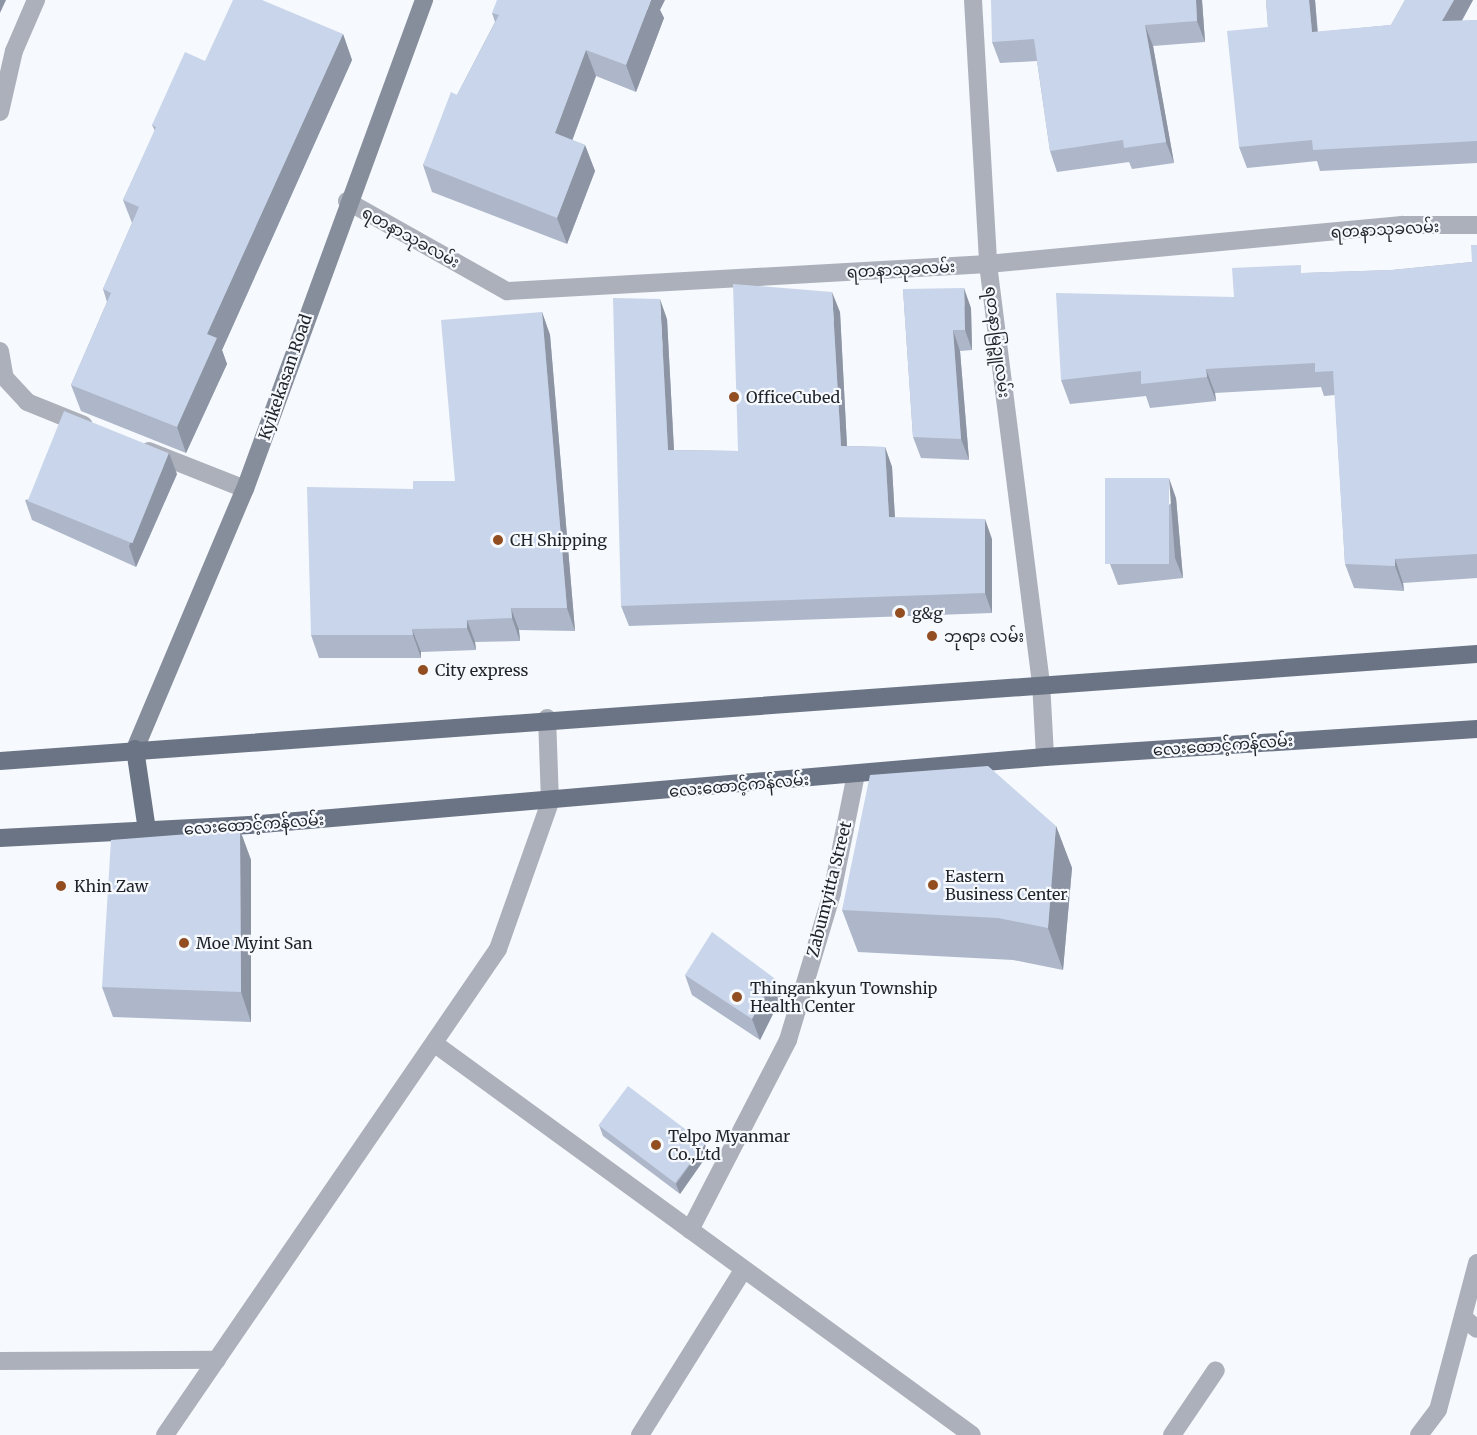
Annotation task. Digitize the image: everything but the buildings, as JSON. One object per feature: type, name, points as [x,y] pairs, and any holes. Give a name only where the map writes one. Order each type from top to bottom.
[{"type":"main road","points":[[0,761],[1041,682],[1477,654]]},
{"type":"main road","name":"လေးထောင့်ကန်လမ်း","points":[[0,838],[550,802],[1045,757],[1477,729]]},
{"type":"main road","points":[[135,749],[147,830]]},
{"type":"street","points":[[0,112],[14,51],[36,0]]},
{"type":"street","name":"Kyikekasan Road","points":[[135,749],[245,489],[346,201],[424,0]]},
{"type":"street","name":"ရတနာမြဉ္ဇူလမ်း","points":[[973,0],[988,264],[1041,682],[1045,757]]},
{"type":"street","name":"ရတနာသုခလမ်း","points":[[346,201],[507,291],[988,264],[1402,225],[1477,225]]},
{"type":"street","points":[[0,351],[5,378],[27,402],[107,434]]},
{"type":"street","points":[[128,443],[245,489]]},
{"type":"street","points":[[165,1435],[498,949],[550,802],[547,718]]},
{"type":"street","name":"Zabumyitta Street","points":[[690,1230],[788,1040],[832,893],[856,774]]},
{"type":"street","points":[[435,1044],[690,1230],[742,1272],[972,1435]]},
{"type":"street","points":[[1419,1435],[1438,1410],[1477,1263]]},
{"type":"street","points":[[640,1435],[742,1272]]},
{"type":"street","points":[[1463,1317],[1477,1329]]},
{"type":"street","points":[[0,1361],[217,1360]]},
{"type":"street","points":[[1172,1435],[1216,1370]]},
{"type":"place","name":"OfficeCubed","points":[[734,397]]},
{"type":"place","name":"CH Shipping","points":[[498,540]]},
{"type":"place","name":"g&g","points":[[900,613]]},
{"type":"place","name":"ဘုရား လမ်း","points":[[932,636]]},
{"type":"place","name":"City express","points":[[423,670]]},
{"type":"place","name":"Eastern Business Center","points":[[933,885]]},
{"type":"place","name":"Khin Zaw","points":[[61,886]]},
{"type":"place","name":"Moe Myint San","points":[[184,943]]},
{"type":"place","name":"Thingankyun Township Health Center","points":[[737,997]]},
{"type":"place","name":"Telpo Myanmar Co.,Ltd","points":[[656,1145]]}]
